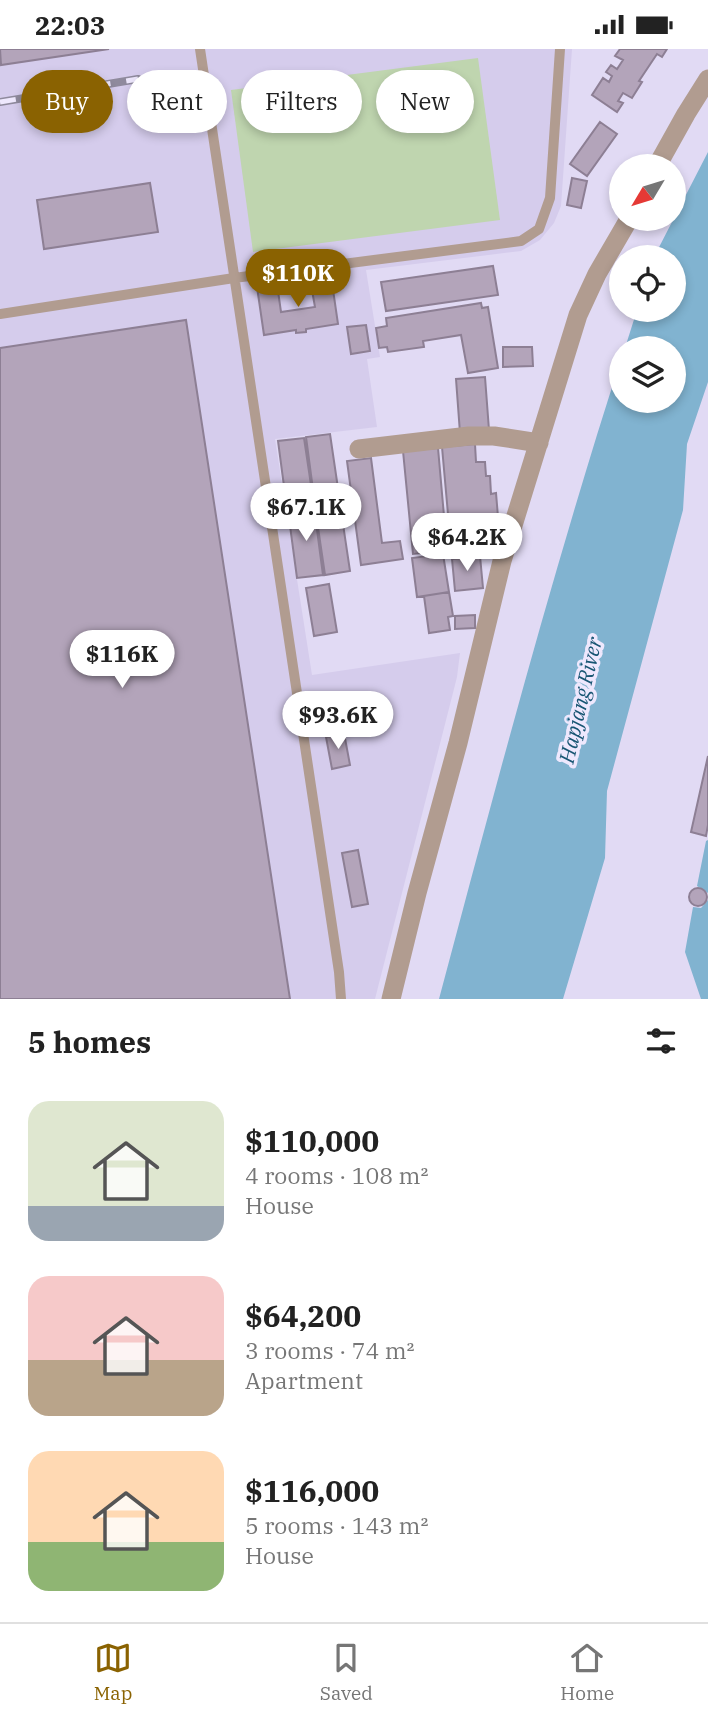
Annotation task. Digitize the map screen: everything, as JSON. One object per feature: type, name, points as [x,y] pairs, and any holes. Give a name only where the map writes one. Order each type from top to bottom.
[{"type":"street","points":[[664,154],[708,79]]},
{"type":"street","points":[[391,999],[502,561],[578,315],[622,231]]},
{"type":"street","points":[[359,449],[469,436],[494,436],[538,443]]},
{"type":"lane","points":[[200,49],[341,999]]},
{"type":"lane","points":[[0,314],[234,278],[521,241],[539,229],[550,198],[560,49]]},
{"type":"shaded area","points":[[0,49],[572,49],[561,206],[554,223],[540,240],[521,251],[366,270],[380,357],[367,359],[377,427],[275,439],[312,675],[460,653],[457,677],[375,999],[0,999]]},
{"type":"green space","points":[[478,58],[500,220],[253,252],[231,90],[241,89],[241,133],[362,133],[362,73],[376,71],[376,133],[474,133],[474,70],[385,70]]},
{"type":"water","name":"Hapjang River","points":[[708,152],[708,382],[687,444],[683,510],[607,791],[605,858],[563,999],[439,999],[549,598],[609,397],[609,413],[686,413],[686,336],[629,336],[633,322],[686,322],[686,245],[660,245],[667,231],[686,231],[686,195]]},
{"type":"water","points":[[708,840],[708,893],[697,886]]},
{"type":"water","points":[[708,900],[708,999],[701,999],[685,952],[693,907],[701,908]]},
{"type":"building","points":[[0,49],[109,49],[1,65]]},
{"type":"building","points":[[620,49],[667,49],[662,57],[657,54],[639,81],[642,82],[632,98],[623,93],[618,101],[623,103],[617,112],[592,95],[603,78],[609,82],[612,76],[606,72],[611,65],[617,69],[623,60],[615,56]]},
{"type":"building","points":[[600,122],[617,134],[587,176],[570,164]]},
{"type":"building","points":[[572,178],[587,181],[581,208],[567,205]]},
{"type":"building","points":[[150,183],[158,232],[44,249],[37,200]]},
{"type":"building","points":[[493,266],[498,295],[386,311],[381,282]]},
{"type":"building","points":[[331,276],[338,324],[306,329],[306,332],[296,333],[296,330],[264,335],[257,287],[277,284],[281,312],[315,307],[310,279]]},
{"type":"building","points":[[481,303],[482,308],[488,307],[498,368],[468,373],[461,335],[423,341],[424,347],[388,352],[387,347],[379,348],[376,328],[387,326],[386,318]]},
{"type":"building","points":[[186,320],[290,999],[0,999],[0,348]]},
{"type":"building","points":[[366,325],[370,351],[351,354],[347,327]]},
{"type":"building","points":[[503,347],[532,347],[533,366],[503,367]]},
{"type":"building","points":[[485,377],[489,430],[460,433],[456,379]]},
{"type":"building","points":[[330,434],[340,502],[315,505],[306,437]]},
{"type":"building","points":[[304,438],[314,505],[287,509],[278,441]]},
{"type":"building","points":[[475,444],[476,462],[485,462],[486,476],[490,476],[491,494],[496,493],[498,517],[494,518],[492,535],[483,536],[485,556],[452,559],[442,447]]},
{"type":"building","points":[[438,448],[447,550],[413,554],[403,451]]},
{"type":"building","points":[[371,458],[382,543],[400,541],[403,559],[361,565],[347,461]]},
{"type":"building","points":[[340,504],[350,571],[325,575],[315,507]]},
{"type":"building","points":[[314,507],[323,575],[297,578],[288,511]]},
{"type":"building","points":[[443,554],[449,592],[417,597],[412,558]]},
{"type":"building","points":[[480,556],[483,588],[455,591],[452,559]]},
{"type":"building","points":[[329,584],[337,632],[314,636],[306,588]]},
{"type":"building","points":[[449,592],[453,616],[448,617],[450,630],[429,633],[424,596]]},
{"type":"building","points":[[475,615],[475,628],[455,629],[455,616]]},
{"type":"building","points":[[344,733],[350,765],[332,769],[326,737]]},
{"type":"building","points":[[708,756],[708,825],[706,836],[691,832]]},
{"type":"building","points":[[358,850],[368,904],[352,907],[342,853]]},
{"type":"building","points":[[694,888],[702,888],[707,897],[705,904],[694,906],[689,901],[689,893]]},
{"type":"railway","points":[[0,102],[127,81]]}]
